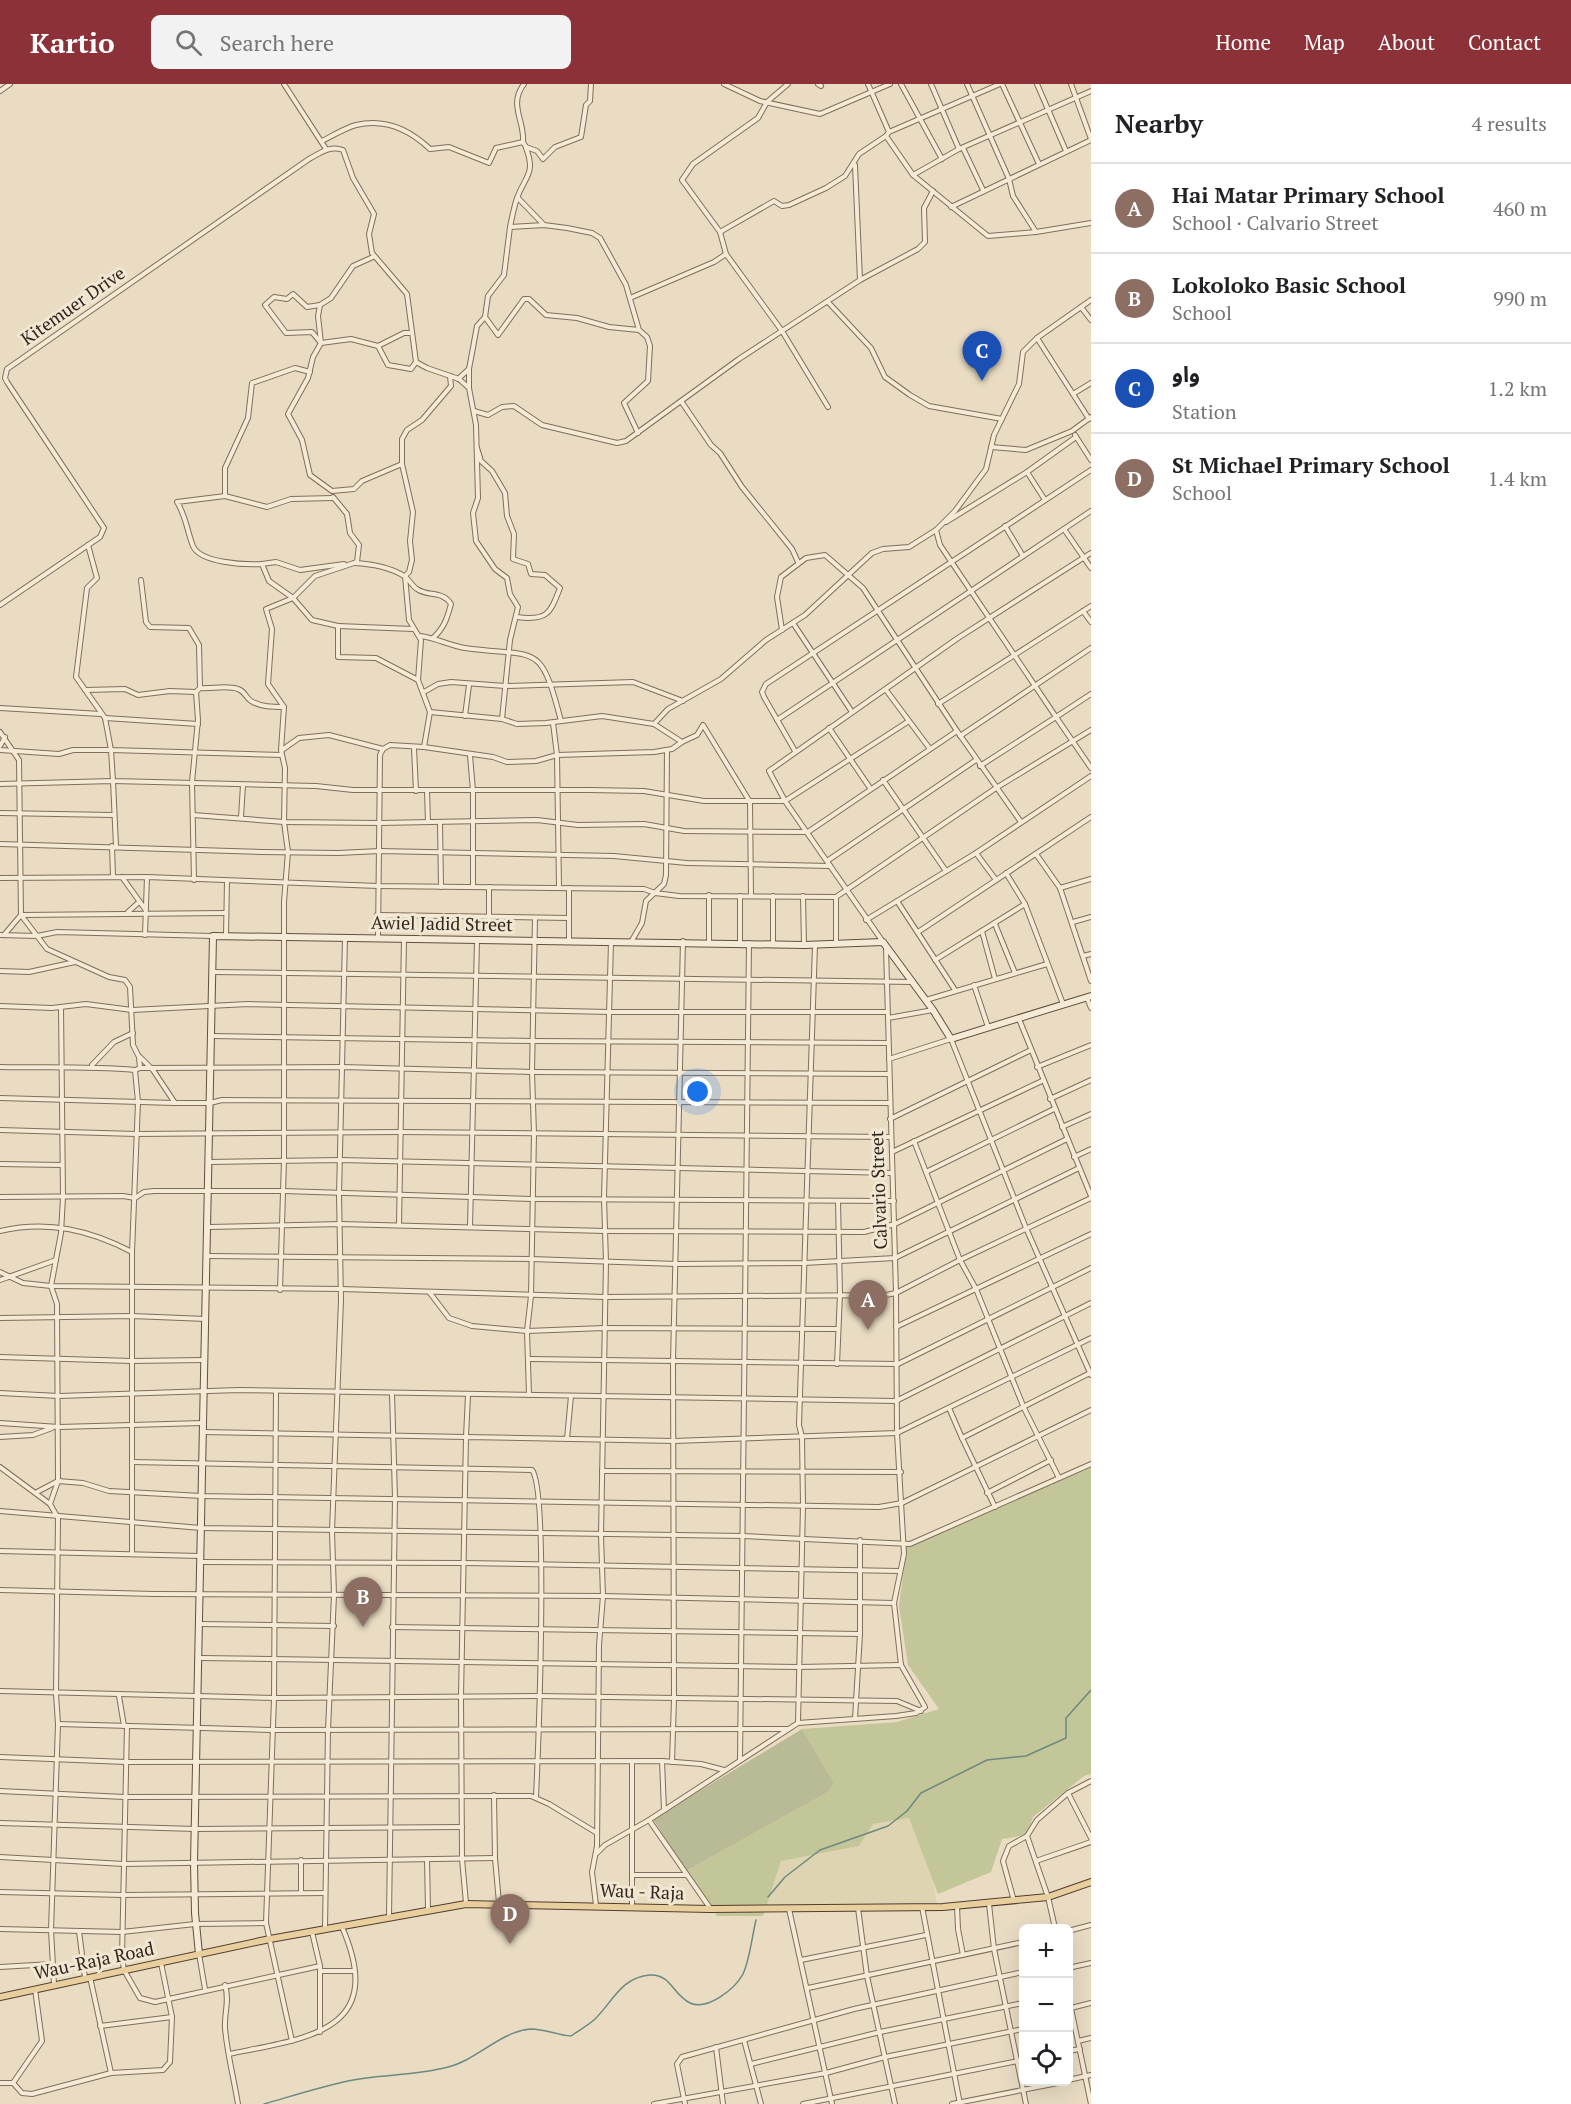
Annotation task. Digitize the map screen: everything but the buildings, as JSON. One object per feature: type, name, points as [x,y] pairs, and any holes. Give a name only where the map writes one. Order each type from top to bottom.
[{"type":"main road","name":"Wau - Raja","points":[[197,1954],[428,1909],[466,1904],[710,1909],[957,1906],[1014,1902],[1048,1896],[1091,1882]]},
{"type":"main road","name":"Wau-Raja Road","points":[[0,1997],[197,1954]]},
{"type":"street","points":[[0,91],[10,84]]},
{"type":"street","points":[[284,84],[326,149],[337,147],[343,150],[353,178],[374,214],[369,234],[373,257],[407,294],[410,333],[416,362],[411,369],[388,365],[378,346]]},
{"type":"street","points":[[502,719],[509,650],[518,607],[510,594],[507,578],[495,569],[476,540],[473,513],[478,498],[476,444],[469,369],[477,326],[484,317],[488,296],[504,275],[510,227],[517,197],[530,173],[531,161],[516,112],[518,94],[524,84]]},
{"type":"street","points":[[322,141],[356,125],[395,126],[406,129],[430,149],[448,147],[489,163],[496,148],[525,145],[537,151],[543,159],[555,147],[581,137],[586,105],[590,101],[591,84]]},
{"type":"street","points":[[724,84],[767,102],[820,114],[890,84]]},
{"type":"street","points":[[789,84],[767,102],[758,118],[693,164],[682,180],[720,232],[726,254],[782,331],[828,407]]},
{"type":"street","points":[[868,84],[888,134],[913,175],[988,236],[1036,232],[1091,223]]},
{"type":"street","points":[[901,84],[942,159]]},
{"type":"street","points":[[931,84],[941,110],[982,190]]},
{"type":"street","points":[[967,84],[1009,179],[1013,196],[1036,232]]},
{"type":"street","points":[[720,232],[774,201],[782,206],[789,205],[826,188],[845,176],[855,164],[859,154],[888,134],[1001,84],[1040,164]]},
{"type":"street","points":[[1037,84],[1066,151]]},
{"type":"street","points":[[951,207],[1091,139],[1078,97],[1071,84]]},
{"type":"street","points":[[913,175],[961,148],[1091,91]]},
{"type":"street","name":"Kitemuer Drive","points":[[0,605],[103,533],[102,521],[7,382],[5,378],[7,369],[326,149]]},
{"type":"street","points":[[855,164],[860,280]]},
{"type":"street","points":[[474,411],[488,415],[502,408],[514,406],[542,425],[607,442],[626,441],[782,331],[880,267],[902,259],[925,242],[924,208],[933,191]]},
{"type":"street","points":[[517,197],[544,225]]},
{"type":"street","points":[[510,227],[544,225],[583,230],[600,238],[626,285],[639,330]]},
{"type":"street","points":[[630,298],[714,262],[726,254]]},
{"type":"street","points":[[321,343],[312,332],[286,333],[265,304],[274,297],[287,299],[293,294],[307,307],[320,305],[331,298],[353,266],[373,257]]},
{"type":"street","points":[[484,317],[498,335],[510,322],[520,301],[529,299],[546,315],[639,330],[647,337],[650,346],[651,373],[648,381],[624,404],[638,433]]},
{"type":"street","points":[[654,724],[668,709],[721,679],[766,640],[794,622],[876,551],[909,547],[936,530],[978,482],[986,469],[991,447],[1019,384],[1023,352],[1037,338],[1091,300]]},
{"type":"street","points":[[828,302],[871,348],[885,377],[910,395],[929,406],[1002,419]]},
{"type":"street","points":[[320,305],[318,316],[321,343],[313,357],[310,372],[288,414],[302,441],[310,475],[332,490],[354,489],[362,481],[402,464]]},
{"type":"street","points":[[1081,308],[1091,320]]},
{"type":"street","points":[[321,343],[351,339],[378,346],[404,333],[410,333]]},
{"type":"street","points":[[991,447],[1026,450],[1072,431],[1090,418],[1037,338]]},
{"type":"street","points":[[416,362],[458,379],[469,388]]},
{"type":"street","points":[[225,496],[225,468],[248,418],[252,383],[295,368],[310,372]]},
{"type":"street","points":[[458,379],[469,369]]},
{"type":"street","points":[[405,576],[409,572],[412,560],[410,541],[413,512],[402,464],[402,439],[405,433],[422,420],[451,386],[450,376]]},
{"type":"street","points":[[1073,394],[1091,383]]},
{"type":"street","points":[[681,401],[792,549],[798,562]]},
{"type":"street","points":[[1072,431],[1091,460]]},
{"type":"street","points":[[940,526],[1027,472],[1076,437]]},
{"type":"street","points":[[476,444],[481,461],[492,471],[505,493],[507,516],[514,534],[513,559],[528,564],[531,574],[545,575],[560,588],[555,606],[544,616],[535,619],[517,617]]},
{"type":"street","points":[[795,751],[764,697],[763,688],[1091,470]]},
{"type":"street","points":[[1027,472],[1045,500]]},
{"type":"street","points":[[332,490],[333,498],[347,514],[350,533],[359,545],[357,562]]},
{"type":"street","points":[[333,498],[291,499],[267,507],[225,496],[177,502],[184,514],[194,549],[205,558],[242,565],[276,562],[300,570],[357,562],[391,567],[405,576],[418,591],[441,595],[451,604],[442,629],[433,638]]},
{"type":"street","points":[[777,720],[1091,511]]},
{"type":"street","points":[[1005,526],[1023,556]]},
{"type":"street","points":[[1064,529],[1091,568]]},
{"type":"street","points":[[936,530],[940,545],[1091,768]]},
{"type":"street","points":[[87,545],[97,578],[87,588],[76,677],[103,716],[111,750],[113,877]]},
{"type":"street","points":[[962,1438],[1091,1374],[1076,1345],[1014,1200],[951,1039],[933,1010],[866,920],[785,801],[769,771],[990,618],[1091,553]]},
{"type":"street","points":[[782,630],[777,586],[781,577],[798,562],[812,555],[825,555],[863,588],[938,704],[1021,822]]},
{"type":"street","points":[[280,1290],[284,1160],[285,883],[288,852],[284,822],[285,786],[281,752],[284,707],[268,684],[272,629],[266,609],[293,598],[315,576],[357,562]]},
{"type":"street","points":[[262,564],[269,581],[293,598],[312,620],[338,626],[413,629]]},
{"type":"street","points":[[405,576],[413,629],[420,636],[422,643],[418,680],[430,712],[424,747]]},
{"type":"street","points":[[141,580],[146,622],[150,627],[189,628],[193,637],[198,639],[198,724],[192,782],[194,880]]},
{"type":"street","points":[[938,704],[1091,606]]},
{"type":"street","points":[[1083,611],[1091,622]]},
{"type":"street","points":[[794,622],[852,712]]},
{"type":"street","points":[[338,626],[338,657],[376,658],[418,680]]},
{"type":"street","points":[[420,636],[462,647],[509,650],[530,655],[538,660],[551,685],[561,721]]},
{"type":"street","points":[[960,736],[1091,648]]},
{"type":"street","points":[[424,692],[442,683],[505,686],[633,682],[683,701]]},
{"type":"street","points":[[465,716],[469,685]]},
{"type":"street","points":[[84,690],[125,689],[138,695],[234,687],[243,691],[253,702],[266,706],[284,707]]},
{"type":"street","points":[[886,690],[930,749]]},
{"type":"street","points":[[980,766],[1091,694]]},
{"type":"street","points":[[0,708],[198,724]]},
{"type":"street","points":[[430,712],[502,719],[517,724],[553,723],[602,716],[654,724],[682,742]]},
{"type":"street","points":[[0,784],[112,781],[192,782],[416,791],[644,792],[666,797],[750,802],[785,801],[909,721]]},
{"type":"street","points":[[553,723],[557,755],[559,887]]},
{"type":"street","points":[[4,737],[0,748],[15,751],[59,754],[73,750],[111,750],[194,754],[281,752],[299,738],[328,735],[383,748],[390,745],[424,747],[493,757],[507,762],[536,760],[557,755],[667,750],[698,735],[703,725],[750,802],[751,896]]},
{"type":"street","points":[[829,728],[870,788]]},
{"type":"street","points":[[0,878],[147,877],[378,886],[644,889],[655,893],[836,897],[996,788],[1091,730]]},
{"type":"street","points":[[193,815],[284,822],[559,822],[585,825],[644,824],[684,831],[808,832],[957,731]]},
{"type":"street","points":[[0,732],[19,760],[21,915],[47,949],[109,977],[125,980],[130,987],[134,1045],[139,1057],[140,1068]]},
{"type":"street","points":[[378,938],[379,790],[380,755],[383,748]]},
{"type":"street","points":[[414,748],[416,791]]},
{"type":"street","points":[[631,942],[642,923],[646,901],[664,884],[668,861],[667,750]]},
{"type":"street","points":[[470,755],[473,791],[473,887]]},
{"type":"street","points":[[0,844],[338,853],[380,851],[473,853],[636,857],[668,861],[828,863],[976,760]]},
{"type":"street","points":[[866,920],[976,853],[1091,776]]},
{"type":"street","points":[[883,780],[946,871]]},
{"type":"street","points":[[242,817],[243,785]]},
{"type":"street","points":[[427,791],[428,822]]},
{"type":"street","points":[[0,813],[113,815]]},
{"type":"street","points":[[918,932],[1091,817]]},
{"type":"street","points":[[440,823],[441,887]]},
{"type":"street","points":[[976,853],[996,880]]},
{"type":"street","points":[[1036,854],[1060,888],[1091,981]]},
{"type":"street","points":[[1006,873],[1025,904],[1063,1004]]},
{"type":"street","points":[[122,877],[138,903],[146,911]]},
{"type":"street","points":[[145,935],[147,877]]},
{"type":"street","points":[[1060,888],[1091,879]]},
{"type":"street","points":[[226,936],[227,881]]},
{"type":"street","points":[[489,887],[489,918]]},
{"type":"street","points":[[569,888],[569,941]]},
{"type":"street","points":[[709,895],[709,941]]},
{"type":"street","points":[[740,896],[740,942]]},
{"type":"street","points":[[773,896],[774,943]]},
{"type":"street","points":[[803,896],[804,945]]},
{"type":"street","points":[[836,897],[836,944]]},
{"type":"street","points":[[897,901],[955,990]]},
{"type":"street","points":[[127,913],[138,903]]},
{"type":"street","points":[[935,960],[1025,904]]},
{"type":"street","points":[[2,935],[21,915],[146,911],[226,913]]},
{"type":"street","points":[[377,915],[569,918]]},
{"type":"street","points":[[1073,922],[1091,917]]},
{"type":"street","points":[[529,1395],[530,1359],[527,1331],[531,1296],[535,918]]},
{"type":"street","points":[[995,924],[1015,973]]},
{"type":"street","points":[[982,931],[995,979]]},
{"type":"street","name":"Awiel Jadid Street","points":[[2,935],[37,936],[57,932],[477,941],[885,944]]},
{"type":"street","points":[[205,1989],[197,1954],[194,1863],[200,1697],[202,1465],[209,1256],[208,1162],[213,936]]},
{"type":"street","points":[[325,1929],[328,1730],[334,1626],[332,1531],[337,1466],[341,1289],[339,1195],[345,938]]},
{"type":"street","points":[[399,1225],[401,1006],[404,938]]},
{"type":"street","points":[[470,1227],[477,941]]},
{"type":"street","points":[[672,1762],[674,1699],[672,1665],[673,1361],[678,1231],[683,941]]},
{"type":"street","points":[[596,1905],[592,1872],[597,1833],[600,1763],[598,1697],[599,1631],[603,1596],[601,1535],[606,1262],[604,1167],[611,942]]},
{"type":"street","points":[[740,1761],[747,1362],[749,943]]},
{"type":"street","name":"Calvario Street","points":[[885,944],[895,1224],[898,1364],[896,1401],[904,1554],[894,1603],[901,1665]]},
{"type":"street","points":[[798,1723],[802,1505],[800,1400],[815,945]]},
{"type":"street","points":[[1083,956],[1091,954]]},
{"type":"street","points":[[0,971],[29,972],[76,962]]},
{"type":"street","points":[[926,1000],[1047,964]]},
{"type":"street","points":[[213,972],[912,982]]},
{"type":"street","points":[[974,985],[988,1027]]},
{"type":"street","points":[[889,1059],[1089,997],[1091,1008]]},
{"type":"street","points":[[0,1006],[61,1007],[86,1004],[132,1010],[212,1004],[475,1007],[610,1012],[682,1010],[887,1012]]},
{"type":"street","points":[[50,1504],[58,1481],[57,1304],[51,1286],[61,1228],[63,1197],[61,1007]]},
{"type":"street","points":[[888,1018],[933,1010]]},
{"type":"street","points":[[0,1272],[23,1283],[51,1286],[132,1285],[280,1290],[341,1289],[605,1297],[896,1293],[1091,1197],[1089,1185],[1074,1157],[1042,1081],[1019,1017]]},
{"type":"street","points":[[91,1066],[114,1042],[133,1033]]},
{"type":"street","points":[[212,1036],[888,1043]]},
{"type":"street","points":[[1037,1067],[1091,1046]]},
{"type":"street","points":[[890,1119],[1031,1050]]},
{"type":"street","points":[[139,1057],[153,1070],[175,1102]]},
{"type":"street","points":[[0,1067],[62,1069],[91,1066],[135,1070],[140,1068],[153,1070],[342,1067],[681,1074],[889,1074]]},
{"type":"street","points":[[132,1553],[132,1252],[138,1102],[135,1070]]},
{"type":"street","points":[[1050,1099],[1091,1080]]},
{"type":"street","points":[[892,1152],[1042,1081]]},
{"type":"street","points":[[0,1098],[210,1103],[216,1100],[889,1103]]},
{"type":"street","points":[[926,1172],[1054,1109]]},
{"type":"street","points":[[1062,1127],[1091,1114]]},
{"type":"street","points":[[0,1130],[136,1134],[401,1132],[891,1137]]},
{"type":"street","points":[[209,1227],[341,1224],[606,1231],[864,1232],[895,1224],[1067,1139]]},
{"type":"street","points":[[914,1141],[960,1260],[976,1289],[1024,1408],[1059,1478]]},
{"type":"street","points":[[1074,1157],[1091,1149]]},
{"type":"street","points":[[208,1162],[341,1160],[892,1173]]},
{"type":"street","points":[[0,1164],[62,1165]]},
{"type":"street","points":[[209,1256],[531,1258],[677,1264],[804,1263],[895,1258],[1079,1168]]},
{"type":"street","points":[[0,1197],[123,1196],[135,1198],[144,1192],[283,1191],[339,1195],[532,1199],[894,1201]]},
{"type":"street","points":[[837,1364],[840,1294],[838,1201]]},
{"type":"street","points":[[0,1231],[42,1227],[83,1230],[132,1252]]},
{"type":"street","points":[[896,1327],[1091,1234]]},
{"type":"street","points":[[0,1280],[56,1260]]},
{"type":"street","points":[[530,1359],[898,1364],[1091,1268]]},
{"type":"street","points":[[430,1292],[449,1318],[472,1326],[527,1331],[604,1328],[747,1331],[838,1329]]},
{"type":"street","points":[[0,1393],[59,1396],[276,1391],[896,1401],[1091,1303]]},
{"type":"street","points":[[0,1318],[132,1316],[206,1319]]},
{"type":"street","points":[[203,1432],[674,1441],[897,1433],[1091,1338]]},
{"type":"street","points":[[0,1357],[132,1361],[205,1360]]},
{"type":"street","points":[[276,1391],[274,1698],[271,1730],[266,1923],[291,2041]]},
{"type":"street","points":[[388,1917],[389,1729],[394,1563],[392,1393]]},
{"type":"street","points":[[466,1904],[462,1859],[461,1696],[468,1395]]},
{"type":"street","points":[[567,1438],[571,1396]]},
{"type":"street","points":[[949,1408],[995,1507]]},
{"type":"street","points":[[37,1492],[58,1481],[132,1493],[202,1496],[879,1507],[902,1503],[1091,1410]]},
{"type":"street","points":[[0,1423],[57,1427],[131,1427],[203,1423]]},
{"type":"street","points":[[0,1437],[33,1435],[57,1427]]},
{"type":"street","points":[[987,1493],[1051,1460]]},
{"type":"street","points":[[132,1462],[532,1470],[537,1479],[540,1502],[541,1565],[536,1797]]},
{"type":"street","points":[[0,1511],[21,1511],[58,1518],[201,1528],[743,1536],[860,1539],[910,1544],[1091,1464]]},
{"type":"street","points":[[0,1467],[37,1492],[50,1504],[58,1518],[56,1694],[58,1724],[51,1930],[51,1964],[54,1984]]},
{"type":"street","points":[[602,1471],[802,1474],[901,1472]]},
{"type":"street","points":[[855,1719],[860,1634],[860,1539]]},
{"type":"street","points":[[0,1551],[132,1553],[201,1559],[274,1561],[900,1571]]},
{"type":"street","points":[[0,1590],[603,1596],[894,1603]]},
{"type":"street","points":[[201,1624],[334,1626]]},
{"type":"street","points":[[392,1627],[860,1634]]},
{"type":"street","points":[[200,1658],[799,1667],[901,1665],[924,1702],[925,1709],[896,1716],[798,1723],[664,1811],[605,1845],[595,1855]]},
{"type":"street","points":[[0,1691],[119,1696],[274,1698],[538,1696],[904,1701],[921,1711]]},
{"type":"street","points":[[119,1696],[125,1726],[126,1762],[122,1932],[124,1970],[140,1998],[154,2002],[205,1989],[320,1968],[354,1971]]},
{"type":"street","points":[[58,1724],[271,1730],[789,1729]]},
{"type":"street","points":[[0,1757],[126,1762],[270,1763],[632,1763],[662,1761],[701,1764],[725,1771]]},
{"type":"street","points":[[662,1761],[664,1811]]},
{"type":"street","points":[[632,1763],[632,1907]]},
{"type":"street","points":[[1014,1902],[1003,1861],[1009,1846],[1027,1836],[1037,1820],[1068,1793],[1091,1781]]},
{"type":"street","points":[[0,1791],[124,1797],[494,1795],[536,1797],[597,1833]]},
{"type":"street","points":[[1036,1861],[1091,1840],[1068,1793]]},
{"type":"street","points":[[494,1795],[495,1858],[499,1903]]},
{"type":"street","points":[[649,1820],[710,1909]]},
{"type":"street","points":[[0,1823],[195,1829],[462,1827]]},
{"type":"street","points":[[1027,1836],[1048,1896],[1054,1924]]},
{"type":"street","points":[[0,1857],[124,1864],[495,1858]]},
{"type":"street","points":[[427,1859],[428,1909]]},
{"type":"street","points":[[301,1860],[302,1893]]},
{"type":"street","points":[[632,1875],[686,1875]]},
{"type":"street","points":[[0,1892],[123,1895],[325,1893]]},
{"type":"street","points":[[989,1904],[994,1949],[1026,2104]]},
{"type":"street","points":[[957,1906],[958,1929],[963,1955]]},
{"type":"street","points":[[922,1907],[960,2103]]},
{"type":"street","points":[[788,1908],[816,2020],[832,2104]]},
{"type":"street","points":[[858,1908],[867,1976],[895,2104]]},
{"type":"street","points":[[0,1929],[122,1932],[195,1924],[266,1923]]},
{"type":"street","points":[[1073,1930],[1091,1925]]},
{"type":"street","points":[[229,2054],[291,2041],[320,2032],[336,2023],[347,2008],[352,1995],[354,1971],[353,1958],[342,1927]]},
{"type":"street","points":[[79,1931],[87,1978],[111,2073]]},
{"type":"street","points":[[312,1932],[320,1968],[320,2032]]},
{"type":"street","points":[[801,1960],[926,1935]]},
{"type":"street","points":[[808,1988],[1019,1943]]},
{"type":"street","points":[[12,2082],[22,2094],[32,2094],[111,2073],[149,2073],[167,2067],[170,2062],[172,2043],[172,2017],[161,1963]]},
{"type":"street","points":[[1073,1967],[1091,1963]]},
{"type":"street","points":[[0,1967],[51,1964]]},
{"type":"street","points":[[685,2101],[678,2059],[874,2004],[1019,1973]]},
{"type":"street","points":[[225,1985],[229,2000],[225,2012],[225,2029],[238,2104]]},
{"type":"street","points":[[0,2083],[12,2082],[42,2041],[35,1989]]},
{"type":"street","points":[[1073,2008],[1091,2003]]},
{"type":"street","points":[[751,2064],[880,2032],[1019,2004]]},
{"type":"street","points":[[100,2026],[172,2017]]},
{"type":"street","points":[[1073,2026],[1088,2076],[1091,2104]]},
{"type":"street","points":[[654,2104],[685,2101],[826,2073],[885,2057],[1019,2030]]},
{"type":"street","points":[[1078,2041],[1091,2038]]},
{"type":"street","points":[[744,2040],[761,2104]]},
{"type":"street","points":[[716,2047],[723,2104]]},
{"type":"street","points":[[1073,2050],[1080,2049]]},
{"type":"street","points":[[803,2104],[1017,2061]]},
{"type":"street","points":[[1073,2079],[1088,2076]]},
{"type":"street","points":[[952,2104],[1046,2086]]},
{"type":"shaded area","points":[[909,1818],[931,1869],[937,1904],[766,1906],[781,1861],[859,1846],[873,1824]]},
{"type":"green space","points":[[1091,1464],[1091,1774],[1084,1776],[1033,1817],[1027,1835],[1002,1839],[991,1872],[938,1894],[909,1818],[873,1824],[859,1846],[781,1861],[763,1916],[717,1916],[686,1871],[828,1792],[834,1783],[802,1729],[897,1722],[939,1709],[908,1665],[899,1606],[907,1546]]},
{"type":"green space","points":[[802,1729],[834,1783],[828,1792],[686,1871],[653,1819]]},
{"type":"waterway","points":[[768,1897],[785,1877],[820,1850],[888,1826],[907,1811],[921,1793],[987,1760],[1026,1756],[1066,1738],[1066,1718],[1091,1690]]},
{"type":"waterway","points":[[264,2104],[348,2081],[448,2067],[520,2031],[536,2029],[571,2036],[594,2020],[624,1986],[640,1977],[650,1975],[663,1978],[690,2003],[704,2004],[727,1992],[743,1974],[756,1920]]},
{"type":"place","name":"واو","points":[[982,381]]},
{"type":"place","name":"Hai Matar Primary School","points":[[868,1330]]},
{"type":"place","name":"Lokoloko Basic School","points":[[363,1627]]},
{"type":"place","name":"St Michael Primary School","points":[[510,1944]]}]
